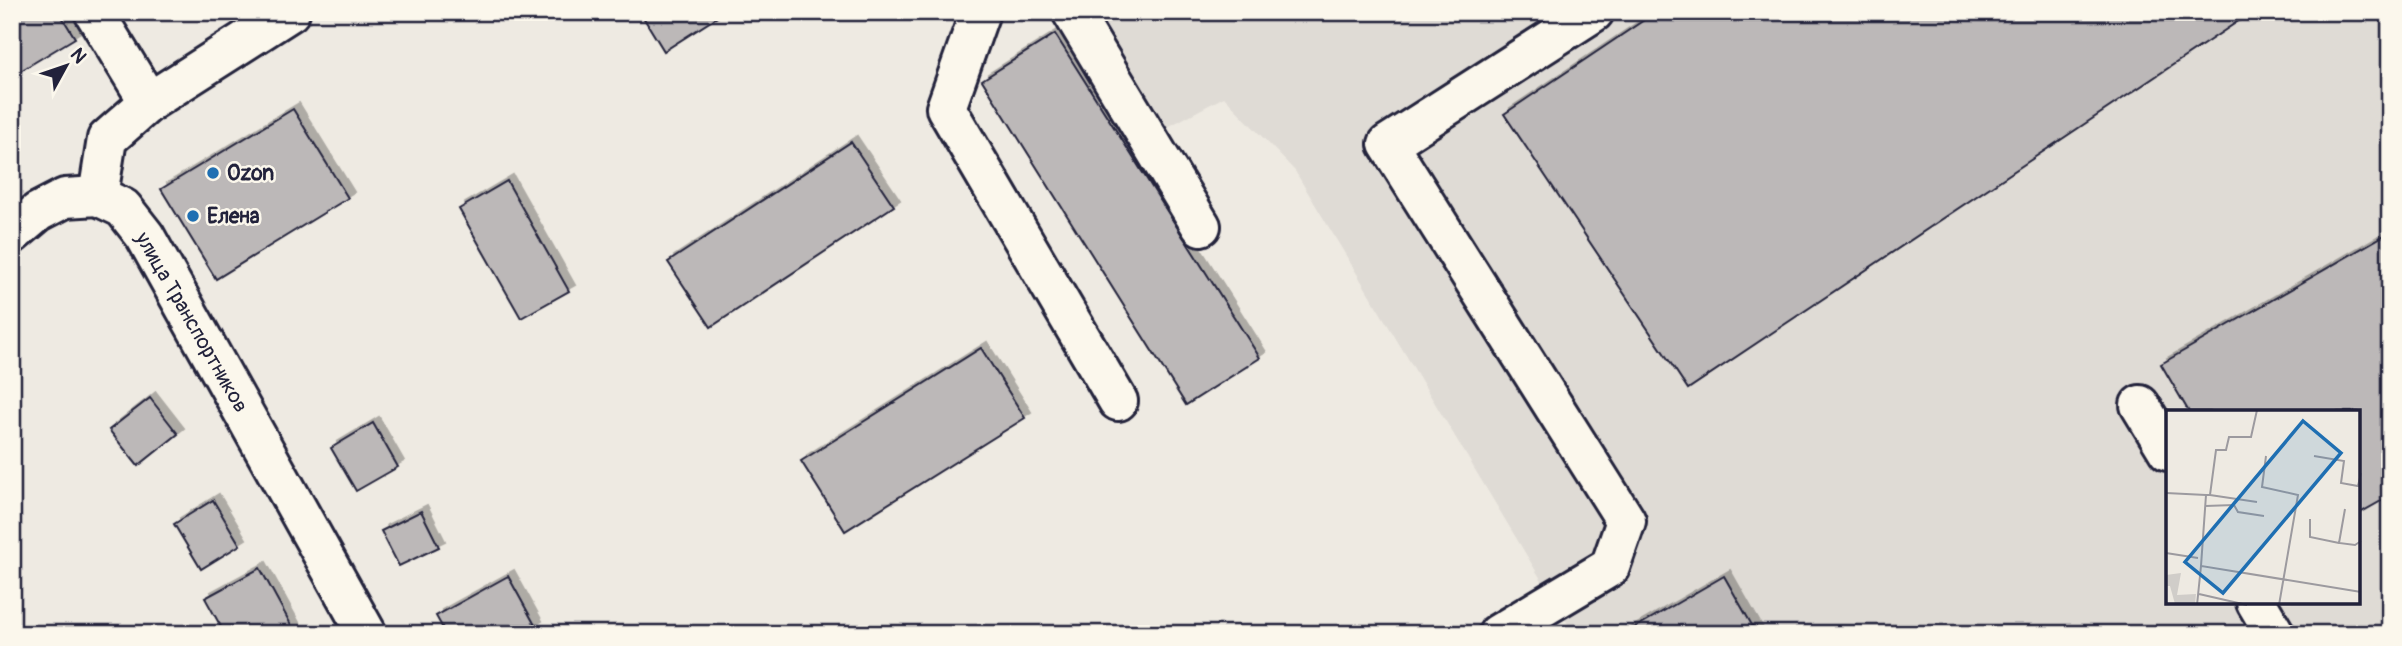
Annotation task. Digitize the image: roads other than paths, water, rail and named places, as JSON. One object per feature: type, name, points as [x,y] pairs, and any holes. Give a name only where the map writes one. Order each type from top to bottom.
[{"type":"street","points":[[94,12],[149,102]]},
{"type":"street","points":[[12,234],[38,212],[65,198],[98,196],[107,139],[149,102],[290,12]]},
{"type":"street","points":[[981,12],[946,108],[1118,401]]},
{"type":"street","points":[[1072,12],[1201,226]]},
{"type":"street","points":[[1498,634],[1610,567],[1626,521],[1388,144],[1594,12]]},
{"type":"street","name":"улица Транспортников","points":[[98,196],[123,208],[145,236],[368,634]]},
{"type":"street","points":[[2140,405],[2166,448]]},
{"type":"street","points":[[2257,604],[2275,634]]},
{"type":"place","name":"Ozon","points":[[213,173]]},
{"type":"place","name":"Елена","points":[[193,216]]}]
